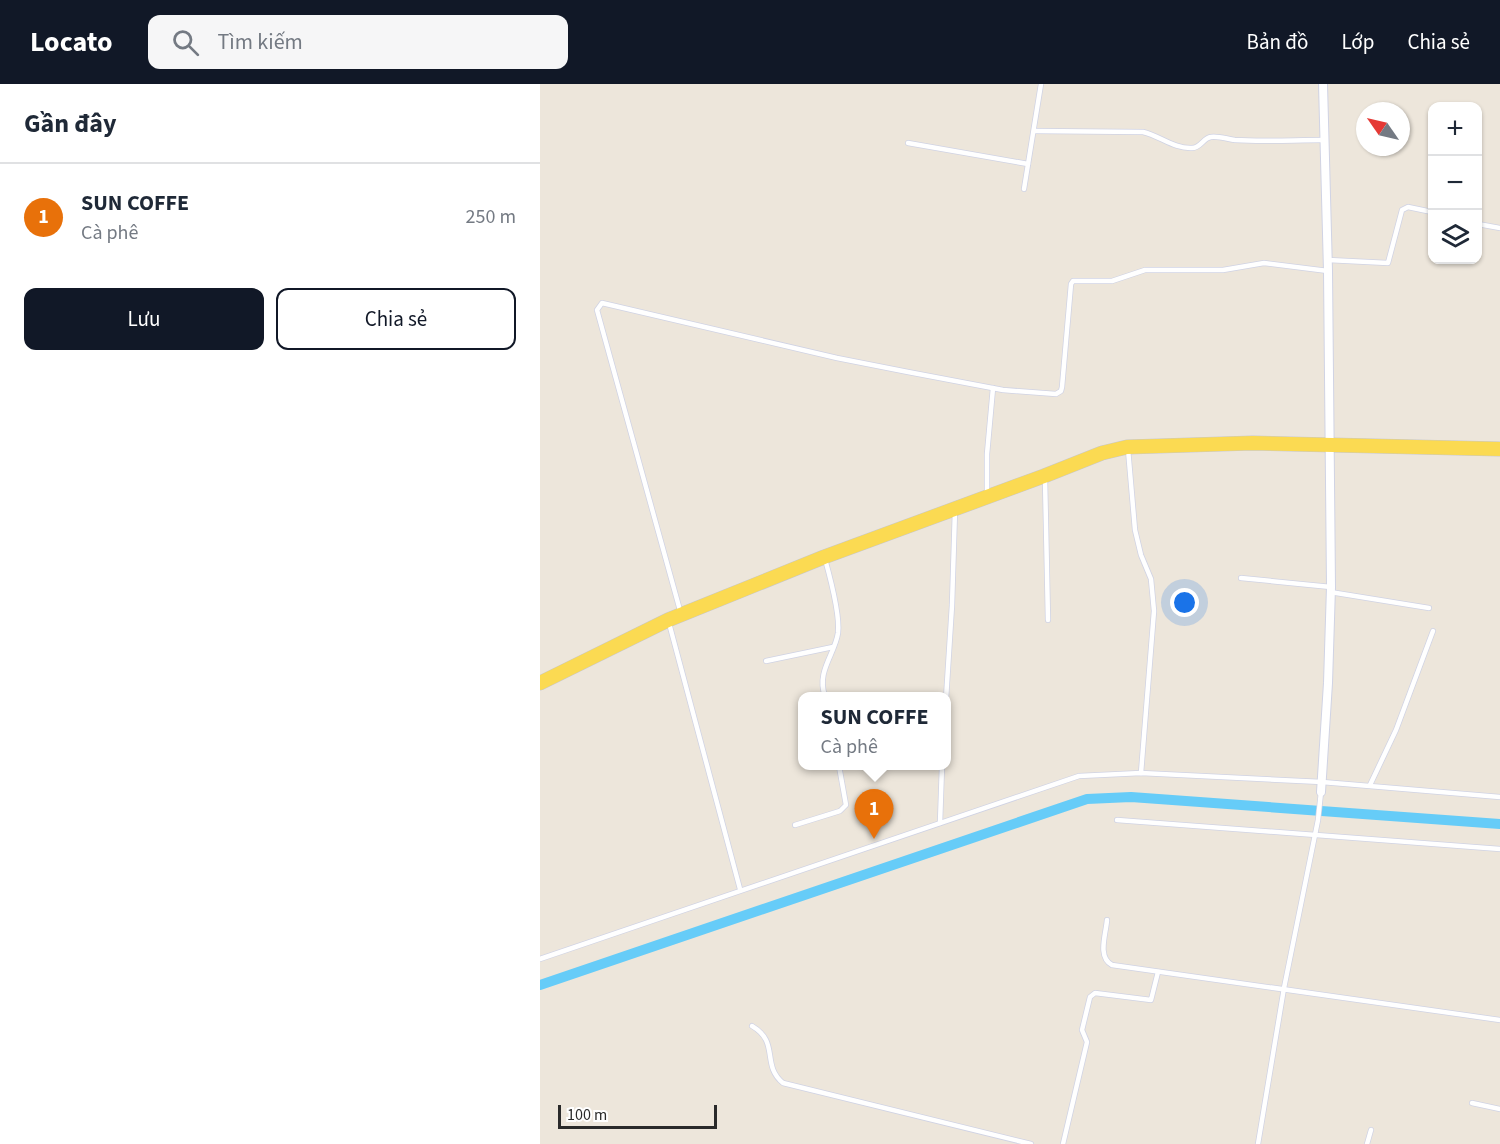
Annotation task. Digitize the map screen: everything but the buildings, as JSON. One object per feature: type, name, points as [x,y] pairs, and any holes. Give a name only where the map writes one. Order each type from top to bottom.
[{"type":"main road","points":[[540,683],[674,618],[824,557],[1102,453],[1127,447],[1253,443],[1500,449]]},
{"type":"street","points":[[1321,792],[1331,590],[1328,260],[1323,84]]},
{"type":"lane","points":[[1024,189],[1041,84]]},
{"type":"lane","points":[[1034,130],[1143,132],[1173,145],[1191,148],[1198,147],[1207,138],[1214,136],[1234,140],[1324,140]]},
{"type":"lane","points":[[908,144],[1028,164]]},
{"type":"lane","points":[[1328,260],[1388,263],[1402,210],[1408,207],[1428,211]]},
{"type":"lane","points":[[1482,225],[1500,228]]},
{"type":"lane","points":[[740,889],[597,310],[599,304],[605,303],[837,358],[993,388],[1056,394],[1061,391],[1073,280],[1112,282],[1145,270],[1223,270],[1264,263],[1328,271]]},
{"type":"lane","points":[[987,496],[987,454],[993,388]]},
{"type":"lane","points":[[1127,447],[1135,530],[1141,555],[1151,579],[1154,612],[1141,773]]},
{"type":"lane","points":[[1044,476],[1048,620]]},
{"type":"lane","points":[[946,692],[955,508]]},
{"type":"lane","points":[[824,557],[832,581],[838,625],[838,634],[823,680],[824,692]]},
{"type":"lane","points":[[1240,578],[1331,590],[1429,608]]},
{"type":"lane","points":[[1370,785],[1396,730],[1433,631]]},
{"type":"lane","points":[[766,662],[833,647]]},
{"type":"lane","points":[[795,825],[840,811],[846,805],[840,770]]},
{"type":"lane","points":[[940,823],[942,770]]},
{"type":"lane","points":[[540,959],[740,889],[1079,776],[1141,773],[1322,782],[1500,797]]},
{"type":"lane","points":[[1258,1144],[1284,988],[1318,820],[1321,792]]},
{"type":"lane","points":[[1117,820],[1500,849]]},
{"type":"lane","points":[[1107,920],[1103,956],[1106,962],[1112,965],[1500,1020]]},
{"type":"lane","points":[[1063,1144],[1087,1042],[1082,1030],[1090,997],[1095,993],[1151,1000],[1158,972]]},
{"type":"lane","points":[[752,1026],[761,1031],[767,1039],[772,1070],[783,1083],[1031,1144]]},
{"type":"lane","points":[[1472,1103],[1500,1109]]},
{"type":"lane","points":[[1367,1144],[1371,1130]]},
{"type":"waterway","points":[[540,985],[1087,799],[1131,797],[1500,824]]},
{"type":"place","name":"SUN COFFE","points":[[874,839]]}]
